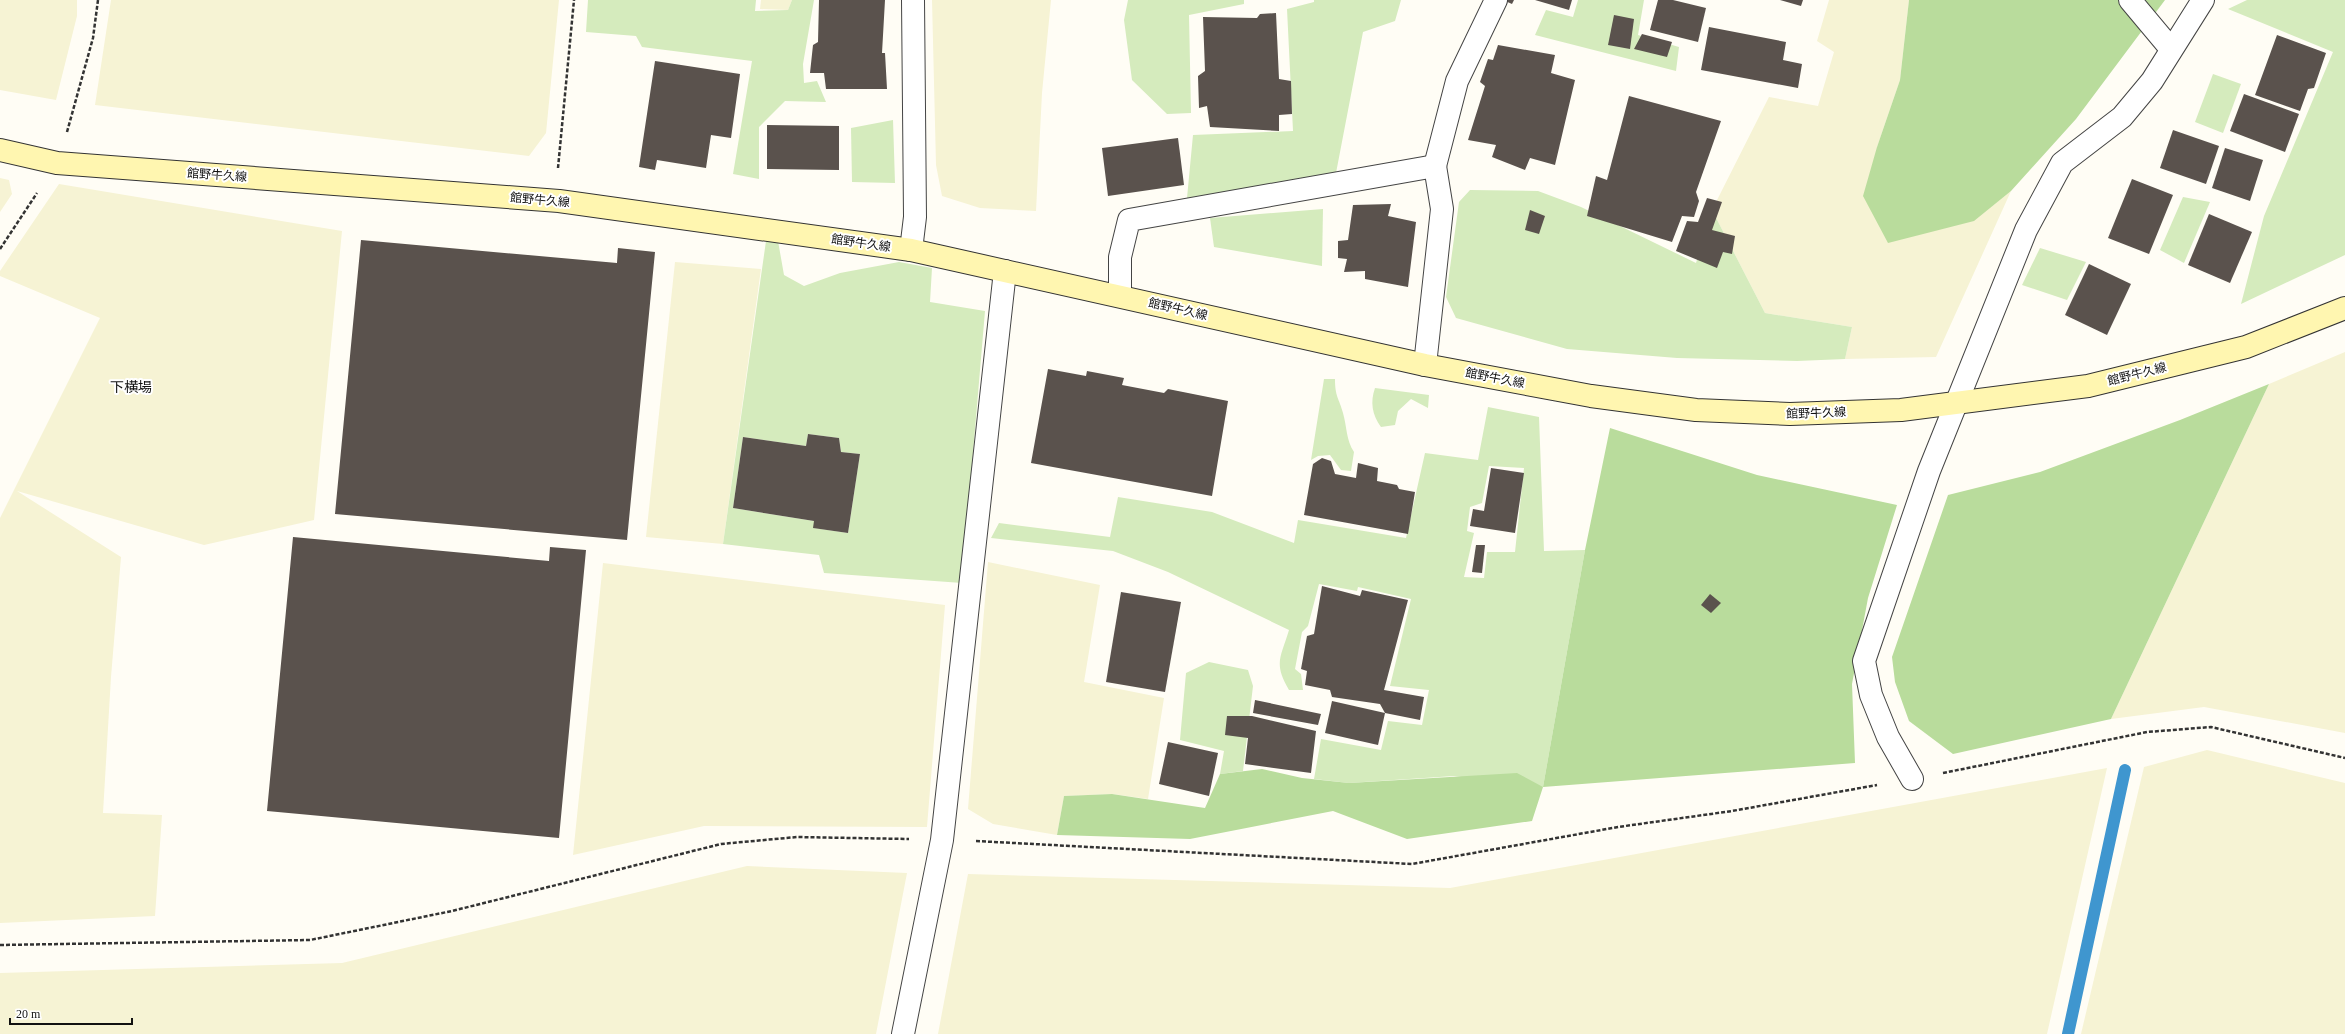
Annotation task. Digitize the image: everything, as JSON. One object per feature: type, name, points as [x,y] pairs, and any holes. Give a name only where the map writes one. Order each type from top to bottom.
[{"type":"main road","name":"館野牛久線","points":[[0,150],[57,163],[559,201],[911,250],[1425,365],[1591,396],[1696,410],[1790,414],[1901,410],[2088,386],[2238,349],[2345,308]]},
{"type":"street","points":[[911,250],[915,217],[913,0]]},
{"type":"street","points":[[1425,365],[1442,209],[1435,166],[1457,82],[1496,0]]},
{"type":"street","points":[[2130,0],[2171,49]]},
{"type":"street","points":[[1912,779],[1888,737],[1871,695],[1864,661],[1929,472],[2026,230],[2062,163],[2122,117],[2152,81],[2203,0]]},
{"type":"street","points":[[1120,296],[1120,257],[1128,220],[1435,166]]},
{"type":"street","points":[[903,1034],[942,840],[1005,271]]},
{"type":"path","points":[[0,249],[57,163],[94,38],[98,0]]},
{"type":"path","points":[[559,201],[557,173],[574,0]]},
{"type":"path","points":[[0,945],[310,940],[452,911],[721,844],[797,837],[942,840],[1412,864],[1618,827],[1732,811],[1912,779],[2147,732],[2211,727],[2345,758]]},
{"type":"shaded area","points":[[0,0],[77,0],[77,16],[56,100],[0,90]]},
{"type":"shaded area","points":[[111,0],[559,0],[546,133],[529,156],[95,105]]},
{"type":"shaded area","points":[[761,0],[792,0],[788,10],[760,9]]},
{"type":"shaded area","points":[[932,0],[1051,0],[1042,93],[1036,211],[980,208],[942,196],[936,165]]},
{"type":"shaded area","points":[[1829,0],[1909,0],[1900,80],[1877,147],[1973,221],[2011,191],[1936,357],[1845,359],[1852,327],[1765,313],[1712,210],[1769,97],[1818,106],[1834,52],[1817,41]]},
{"type":"shaded area","points":[[0,178],[9,180],[12,194],[0,212]]},
{"type":"shaded area","points":[[59,184],[342,231],[314,520],[204,545],[17,491],[121,557],[111,677],[103,813],[162,815],[155,916],[0,923],[0,518],[100,318],[0,276],[0,271]]},
{"type":"shaded area","points":[[675,262],[761,269],[723,544],[646,537]]},
{"type":"shaded area","points":[[2345,352],[2345,733],[2204,707],[2111,719],[2269,384]]},
{"type":"shaded area","points":[[988,562],[1100,585],[1084,682],[1164,698],[1148,799],[1112,794],[1064,796],[1057,835],[993,824],[968,809]]},
{"type":"shaded area","points":[[603,563],[945,605],[927,827],[704,826],[573,855]]},
{"type":"shaded area","points":[[2207,750],[2345,783],[2345,1034],[2081,1034],[2144,767]]},
{"type":"shaded area","points":[[2107,768],[2047,1034],[938,1034],[968,874],[1450,888]]},
{"type":"shaded area","points":[[747,866],[907,873],[876,1034],[0,1034],[0,973],[342,963]]},
{"type":"green space","points":[[588,0],[756,0],[755,11],[788,10],[792,0],[814,0],[803,64],[804,83],[817,81],[826,102],[785,101],[759,127],[759,179],[733,174],[752,61],[642,47],[636,36],[586,32]]},
{"type":"green space","points":[[1128,0],[1244,0],[1244,4],[1189,15],[1191,113],[1167,114],[1132,80],[1124,20]]},
{"type":"green space","points":[[1314,0],[1401,0],[1395,21],[1363,32],[1336,173],[1187,198],[1193,135],[1293,131],[1287,9],[1314,2]]},
{"type":"green space","points":[[1578,0],[1644,0],[1638,35],[1679,47],[1676,71],[1535,35],[1546,10],[1573,17]]},
{"type":"green space","points":[[1909,0],[2165,0],[2076,119],[2011,191],[1974,221],[1888,243],[1863,196],[1877,147],[1900,80]]},
{"type":"green space","points":[[2247,0],[2345,0],[2345,255],[2241,304],[2264,216],[2333,52],[2228,9]]},
{"type":"green space","points":[[2213,74],[2241,84],[2223,133],[2195,122]]},
{"type":"green space","points":[[893,120],[895,183],[852,182],[851,128]]},
{"type":"green space","points":[[1470,190],[1538,191],[1581,207],[1696,263],[1712,210],[1765,313],[1852,327],[1845,359],[1797,361],[1677,358],[1567,349],[1456,318],[1446,297],[1459,202]]},
{"type":"green space","points":[[2183,197],[2210,202],[2184,263],[2160,250]]},
{"type":"green space","points":[[1323,209],[1322,266],[1214,247],[1210,218]]},
{"type":"green space","points":[[766,241],[778,241],[784,275],[804,286],[840,273],[899,262],[932,268],[930,302],[985,311],[962,583],[824,573],[819,555],[723,544]],"holes":[[[808,434],[839,438],[841,452],[860,454],[848,533],[814,528],[814,521],[733,508],[743,437],[806,446]]]},
{"type":"green space","points":[[2040,248],[2086,262],[2067,300],[2022,285]]},
{"type":"green space","points":[[1324,379],[1335,379],[1336,394],[1343,413],[1349,443],[1354,452],[1351,471],[1341,470],[1330,455],[1318,456],[1311,460]]},
{"type":"green space","points":[[2269,384],[2111,719],[1953,754],[1909,721],[1895,682],[1892,657],[1948,495],[2040,472],[2180,420]]},
{"type":"green space","points":[[1375,388],[1429,395],[1428,408],[1411,399],[1398,411],[1395,425],[1381,427],[1374,413],[1372,403]]},
{"type":"green space","points":[[1488,407],[1539,417],[1544,551],[1585,550],[1543,787],[1454,776],[1349,783],[1314,779],[1321,739],[1381,750],[1388,721],[1422,725],[1429,690],[1390,686],[1411,599],[1358,587],[1357,591],[1319,584],[1308,626],[1302,632],[1295,669],[1301,674],[1303,690],[1289,690],[1281,673],[1280,660],[1289,630],[1168,572],[1113,551],[991,538],[999,523],[1110,537],[1118,497],[1212,512],[1294,543],[1298,520],[1406,538],[1425,453],[1478,460]],"holes":[[[1489,466],[1524,468],[1515,552],[1487,552],[1484,578],[1464,577],[1474,533],[1467,531],[1470,507],[1482,503]]]},
{"type":"green space","points":[[1610,428],[1757,475],[1897,505],[1868,598],[1852,684],[1855,763],[1543,787],[1585,550]]},
{"type":"green space","points":[[1209,662],[1248,670],[1253,686],[1243,771],[1220,774],[1224,751],[1180,740],[1186,673]]},
{"type":"green space","points":[[1262,769],[1302,778],[1349,783],[1517,773],[1543,787],[1532,821],[1407,839],[1333,811],[1190,839],[1057,835],[1064,796],[1112,794],[1205,808],[1220,774]]},
{"type":"building","points":[[819,0],[885,0],[882,53],[885,53],[887,89],[826,89],[824,73],[810,73],[813,45],[818,42]]},
{"type":"building","points":[[1503,0],[1514,0],[1512,4]]},
{"type":"building","points":[[1535,0],[1572,0],[1569,10]]},
{"type":"building","points":[[1658,0],[1673,0],[1706,8],[1698,42],[1650,30]]},
{"type":"building","points":[[1780,0],[1803,0],[1801,6]]},
{"type":"building","points":[[1276,13],[1279,79],[1291,81],[1292,114],[1279,115],[1279,131],[1210,127],[1207,106],[1199,108],[1198,76],[1205,71],[1203,17],[1257,18],[1260,14]]},
{"type":"building","points":[[1614,15],[1634,19],[1630,49],[1608,45]]},
{"type":"building","points":[[1709,27],[1786,42],[1783,60],[1802,64],[1798,88],[1701,70]]},
{"type":"building","points":[[1642,34],[1672,42],[1667,57],[1634,49]]},
{"type":"building","points":[[2277,35],[2326,53],[2314,88],[2308,89],[2300,111],[2255,95]]},
{"type":"building","points":[[1498,45],[1555,55],[1551,73],[1575,80],[1555,165],[1530,158],[1525,170],[1492,157],[1496,145],[1468,140],[1485,86],[1480,82],[1488,59],[1493,60]]},
{"type":"building","points":[[655,61],[740,74],[731,138],[711,135],[706,168],[657,160],[655,170],[639,167]]},
{"type":"building","points":[[2244,94],[2299,114],[2285,152],[2230,131]]},
{"type":"building","points":[[1629,96],[1721,121],[1696,192],[1699,201],[1694,217],[1682,216],[1672,242],[1587,216],[1596,176],[1607,180]]},
{"type":"building","points":[[767,125],[839,126],[839,170],[767,169]]},
{"type":"building","points":[[2173,130],[2219,146],[2206,184],[2160,168]]},
{"type":"building","points":[[1178,138],[1184,185],[1108,196],[1102,148]]},
{"type":"building","points":[[2225,148],[2263,160],[2250,201],[2212,188]]},
{"type":"building","points":[[2132,179],[2173,195],[2149,254],[2108,238]]},
{"type":"building","points":[[1707,198],[1722,202],[1712,230],[1735,236],[1732,254],[1723,252],[1717,268],[1676,251],[1687,221],[1698,222]]},
{"type":"building","points":[[1391,204],[1388,216],[1416,222],[1408,287],[1365,279],[1365,271],[1344,272],[1347,259],[1338,258],[1338,241],[1348,240],[1353,205]]},
{"type":"building","points":[[1530,210],[1545,216],[1539,234],[1525,230]]},
{"type":"building","points":[[2209,214],[2252,232],[2230,283],[2188,265]]},
{"type":"building","points":[[361,240],[617,263],[618,248],[655,252],[627,540],[335,514]]},
{"type":"building","points":[[2089,264],[2131,284],[2107,335],[2065,315]]},
{"type":"building","points":[[1048,369],[1086,376],[1087,371],[1124,378],[1122,385],[1164,393],[1168,389],[1228,401],[1212,496],[1031,463]]},
{"type":"building","points":[[808,434],[839,438],[841,452],[860,454],[848,533],[813,528],[814,521],[733,508],[743,437],[806,446]]},
{"type":"building","points":[[1322,458],[1331,461],[1335,474],[1356,478],[1358,463],[1378,468],[1377,481],[1397,485],[1399,489],[1415,492],[1408,534],[1304,515],[1313,464]]},
{"type":"building","points":[[1491,468],[1524,473],[1515,533],[1470,526],[1473,509],[1484,511]]},
{"type":"building","points":[[293,537],[549,561],[550,547],[586,550],[559,838],[267,811]]},
{"type":"building","points":[[1476,545],[1485,545],[1482,573],[1472,572]]},
{"type":"building","points":[[1322,586],[1360,596],[1362,590],[1408,600],[1384,690],[1424,697],[1420,720],[1385,713],[1380,704],[1332,697],[1330,690],[1305,685],[1307,671],[1301,669],[1307,636],[1314,634]]},
{"type":"building","points":[[1121,592],[1181,602],[1165,692],[1106,682]]},
{"type":"building","points":[[1710,594],[1721,603],[1711,613],[1701,605]]},
{"type":"building","points":[[1255,700],[1321,714],[1318,725],[1253,713]]},
{"type":"building","points":[[1332,701],[1385,713],[1378,745],[1325,733]]},
{"type":"building","points":[[1227,716],[1252,716],[1316,731],[1311,773],[1245,764],[1248,738],[1225,735]]},
{"type":"building","points":[[1168,742],[1218,753],[1209,796],[1159,784]]},
{"type":"waterway","points":[[2068,1034],[2125,770]]},
{"type":"district","name":"下横場","points":[[131,387]]}]
